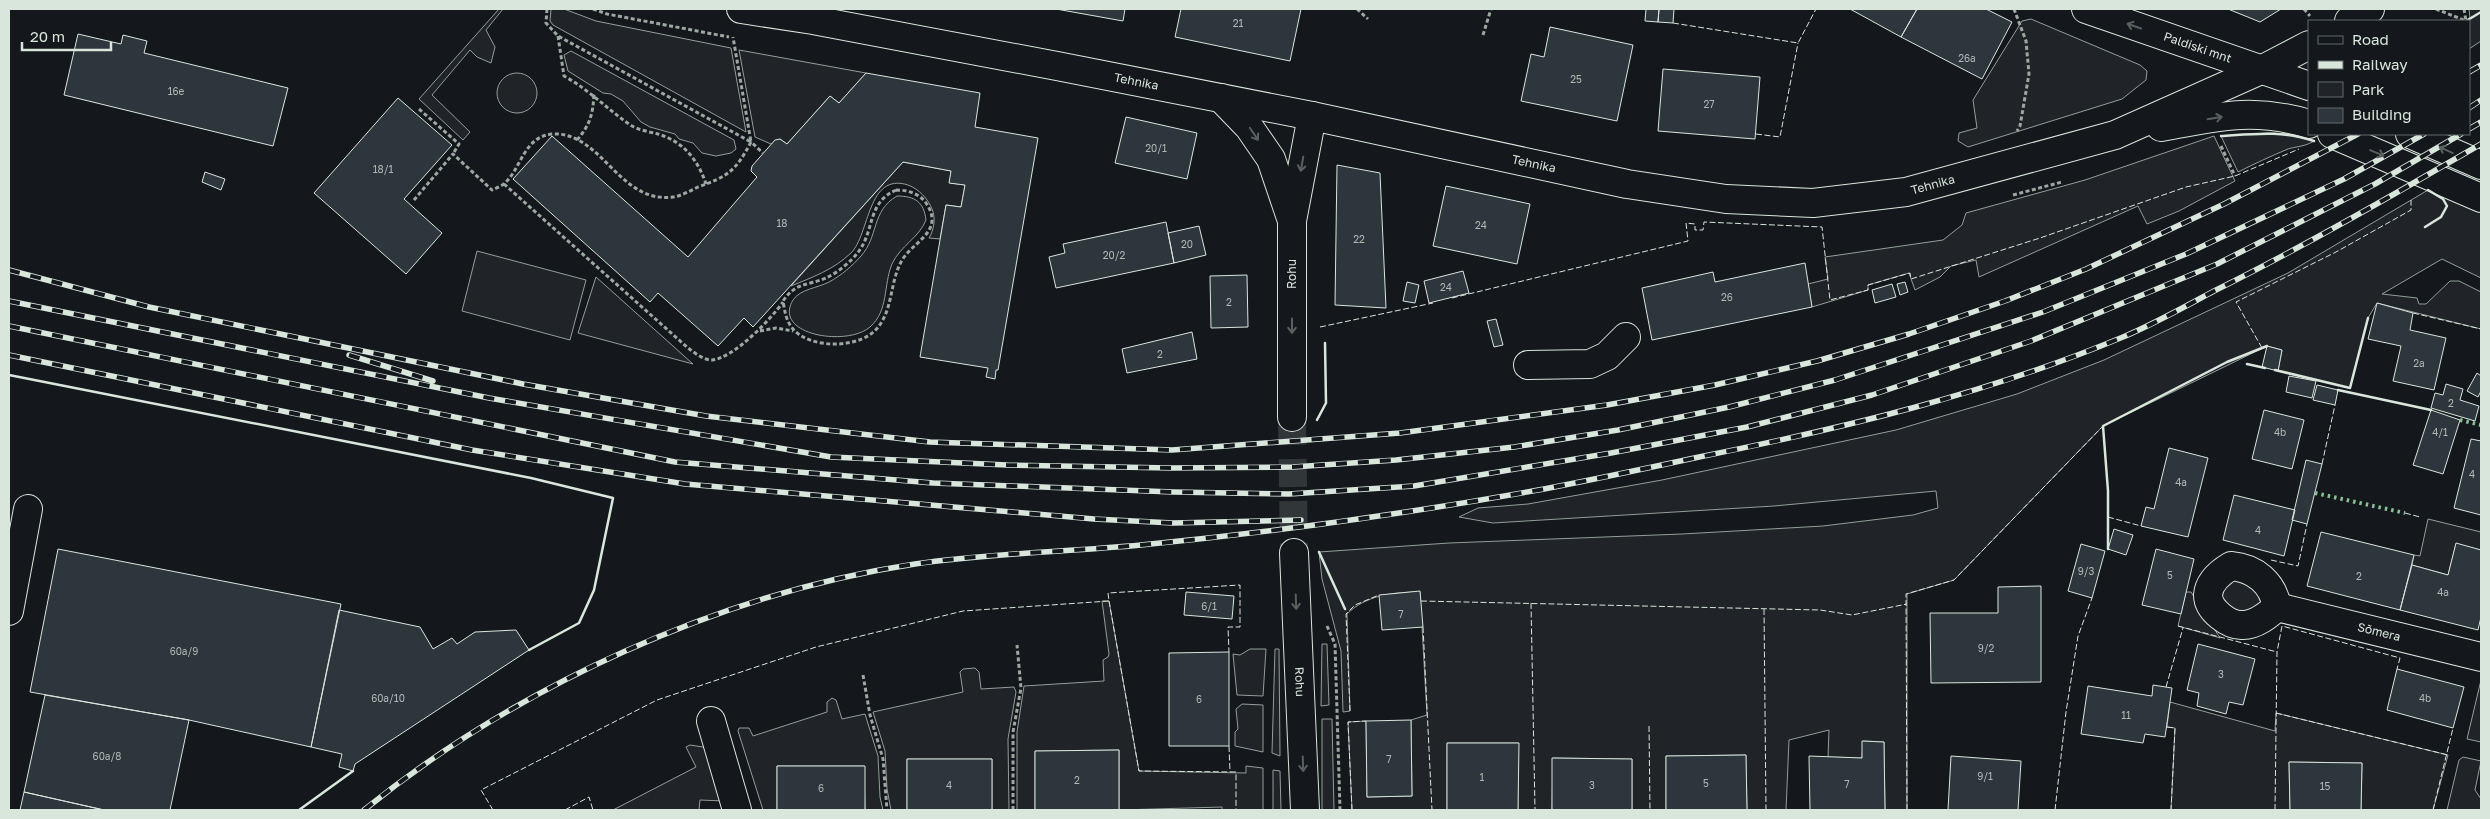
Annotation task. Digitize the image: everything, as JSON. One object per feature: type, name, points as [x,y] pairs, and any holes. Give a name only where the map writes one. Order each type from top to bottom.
[{"type":"street","name":"Tehnika","points":[[741,9],[833,23],[1221,98],[1627,184],[1726,199],[1813,203],[1906,192],[2115,135],[2263,69],[2308,46]]},
{"type":"street","name":"Paldiski mnt","points":[[2086,9],[2308,86]]},
{"type":"street","points":[[2351,20],[2370,9]]},
{"type":"street","name":"Rohu","points":[[1221,98],[1249,127],[1271,159],[1292,221]]},
{"type":"street","points":[[2115,135],[2243,113],[2283,116],[2308,124]]},
{"type":"street","name":"Rohu","points":[[1292,416],[1292,221],[1312,116]]},
{"type":"street","points":[[2334,135],[2481,198]]},
{"type":"street","points":[[2412,135],[2481,165]]},
{"type":"street","points":[[1528,365],[1590,364],[1607,356],[1626,337]]},
{"type":"street","points":[[9,611],[28,509]]},
{"type":"street","name":"Rohu","points":[[1294,553],[1305,810]]},
{"type":"street","name":"Sõmera","points":[[2277,607],[2481,657]]},
{"type":"street","points":[[711,721],[737,810]]},
{"type":"path","points":[[547,9],[546,23],[558,36],[751,142],[763,153]]},
{"type":"path","points":[[1357,9],[1368,19]]},
{"type":"path","points":[[1483,35],[1490,9]]},
{"type":"path","points":[[2014,9],[2026,40],[2029,74],[2020,126],[2016,133]]},
{"type":"path","points":[[2436,9],[2464,20]]},
{"type":"path","points":[[558,36],[564,76],[594,94],[633,127],[668,137],[686,149],[700,168],[706,184]]},
{"type":"path","points":[[453,154],[492,190],[504,184],[514,173],[520,158],[542,135],[556,134],[577,140],[591,149],[626,182],[652,197],[675,197],[726,176],[743,157],[751,142],[734,37]]},
{"type":"path","points":[[577,140],[589,125],[593,112],[594,94]]},
{"type":"path","points":[[414,200],[453,154],[459,144],[419,109]]},
{"type":"path","points":[[2219,141],[2235,176]]},
{"type":"path","points":[[504,184],[700,357],[712,360],[723,356],[759,331],[790,291],[806,283],[827,278],[846,264],[859,251],[878,203],[885,195],[896,190],[905,190],[923,199],[929,208],[930,231],[902,259],[893,278],[888,312],[878,328],[866,338],[839,344],[814,342],[794,331],[776,328],[759,331]]},
{"type":"path","points":[[784,301],[786,318],[794,331]]},
{"type":"path","points":[[1013,810],[1013,732],[1021,688],[1017,645]]},
{"type":"path","points":[[863,675],[870,715],[883,759],[887,810]]},
{"type":"green space","points":[[499,9],[503,9],[486,30],[495,47],[491,63],[477,57],[470,50],[432,95],[470,132],[463,140],[419,99]]},
{"type":"green space","points":[[551,9],[564,9],[596,21],[731,48],[746,132],[553,25],[550,21]]},
{"type":"green space","points":[[2469,9],[2481,9],[2481,41],[2470,48],[2470,20],[2467,20],[2470,18]]},
{"type":"green space","points":[[2031,19],[2140,65],[2147,71],[2146,80],[2122,99],[1968,147],[1958,141],[1959,133],[1977,128],[1973,100],[2022,21]]},
{"type":"green space","points":[[739,50],[866,73],[839,103],[830,96],[787,144],[780,139],[771,144],[755,137]]},
{"type":"green space","points":[[571,51],[734,140],[736,149],[731,153],[716,156],[702,153],[693,143],[679,139],[675,134],[650,127],[641,122],[623,101],[611,94],[603,93],[568,71],[564,55]]},
{"type":"green space","points":[[521,73],[528,76],[534,82],[537,93],[536,101],[528,110],[521,113],[513,113],[506,110],[498,101],[497,89],[500,82],[509,74]]},
{"type":"green space","points":[[2268,133],[2290,134],[2314,141],[2288,149],[2238,172],[2221,136]]},
{"type":"green space","points":[[2214,136],[2235,181],[2179,211],[2147,224],[2138,206],[1979,277],[1976,260],[1951,266],[1940,277],[1915,290],[1909,273],[1868,285],[1868,290],[1812,307],[1808,284],[1828,279],[1825,257],[1943,240],[1962,225],[1966,213],[2085,180]]},
{"type":"green space","points":[[903,162],[951,171],[950,183],[965,185],[961,207],[946,205],[940,239],[929,238],[933,228],[934,216],[926,198],[908,185],[895,183],[884,187],[877,196],[857,244],[851,253],[830,269],[791,286]]},
{"type":"green space","points":[[2428,190],[2481,209],[2481,278],[2442,259],[2382,294],[2417,298],[2419,304],[2426,304],[2450,281],[2459,281],[2481,292],[2481,329],[2377,303],[2368,318],[2350,388],[2278,371],[2282,350],[2267,346],[2103,426],[1954,580],[1907,594],[1907,810],[1885,810],[1884,742],[1863,741],[1862,758],[1828,757],[1829,730],[1789,740],[1786,810],[1747,810],[1746,755],[1666,756],[1666,810],[1632,810],[1632,759],[1553,758],[1552,810],[1518,810],[1518,743],[1447,743],[1447,810],[1352,810],[1348,722],[1366,721],[1367,797],[1412,796],[1411,720],[1427,715],[1420,592],[1381,596],[1363,603],[1347,614],[1350,711],[1343,712],[1341,651],[1322,579],[1319,552],[1449,543],[1682,534],[1823,526],[1913,515],[1938,508],[1936,491],[1774,506],[1493,523],[1459,517],[1478,508],[1528,504],[1662,480],[1896,430],[2017,394],[2104,360],[2288,273]]},
{"type":"green space","points":[[897,196],[909,197],[918,201],[921,204],[926,220],[919,232],[900,252],[892,264],[883,305],[876,320],[870,327],[859,333],[845,336],[815,334],[802,329],[793,322],[789,312],[793,300],[800,293],[834,279],[861,256],[871,240],[883,209]]},
{"type":"green space","points":[[477,251],[586,280],[570,340],[462,311]]},
{"type":"green space","points":[[596,277],[693,364],[578,333]]},
{"type":"green space","points":[[2428,519],[2481,532],[2481,550],[2456,544],[2448,575],[2412,565],[2414,555],[2420,556]]},
{"type":"green space","points":[[2240,578],[2260,593],[2263,607],[2239,613],[2221,602],[2221,593],[2226,581]]},
{"type":"green space","points":[[2186,592],[2191,592],[2220,638],[2178,626]]},
{"type":"green space","points":[[1102,601],[1109,601],[1139,771],[1246,773],[1246,766],[1263,768],[1263,810],[1222,810],[1222,807],[1119,810],[1119,750],[1035,751],[1035,810],[1017,810],[1017,732],[1024,686],[1104,681],[1103,660],[1109,654]]},
{"type":"green space","points":[[1322,644],[1327,644],[1329,705],[1321,706]]},
{"type":"green space","points":[[1250,649],[1266,649],[1263,696],[1237,695],[1233,654],[1240,655]]},
{"type":"green space","points":[[1275,649],[1279,649],[1280,756],[1272,753]]},
{"type":"green space","points":[[975,668],[979,672],[981,689],[1014,687],[1016,692],[1008,739],[1009,810],[992,810],[992,759],[907,759],[907,810],[891,810],[887,789],[885,751],[873,712],[963,692],[960,672],[963,669]]},
{"type":"green space","points":[[2481,680],[2481,742],[2467,739]]},
{"type":"green space","points":[[832,698],[836,700],[842,719],[865,714],[878,756],[880,797],[883,810],[865,810],[864,766],[777,766],[777,810],[763,810],[738,731],[739,728],[749,728],[753,736],[827,712],[827,702]]},
{"type":"green space","points":[[2170,702],[2275,731],[2276,713],[2448,755],[2433,810],[2361,810],[2362,763],[2289,762],[2290,810],[2171,810],[2175,728],[2167,727]]},
{"type":"green space","points":[[1242,704],[1263,705],[1263,752],[1235,746],[1235,732],[1238,729],[1236,709]]},
{"type":"green space","points":[[1322,719],[1332,719],[1334,810],[1322,810]]},
{"type":"green space","points":[[690,745],[703,747],[707,751],[724,801],[700,800],[699,810],[613,810],[696,767],[686,747]]},
{"type":"green space","points":[[2463,757],[2481,761],[2475,790],[2481,799],[2481,810],[2447,810],[2459,760]]},
{"type":"green space","points":[[1273,770],[1280,771],[1281,810],[1273,810]]},
{"type":"building","points":[[1056,9],[1125,9],[1123,21]]},
{"type":"building","points":[[1181,9],[1301,9],[1290,61],[1175,37]]},
{"type":"building","points":[[1646,9],[1659,9],[1658,22],[1645,21]]},
{"type":"building","points":[[1659,9],[1674,9],[1673,23],[1658,22]]},
{"type":"building","points":[[1850,9],[1917,9],[1901,37]]},
{"type":"building","points":[[1917,9],[1986,9],[2012,22],[1982,79],[1901,37]]},
{"type":"building","points":[[2228,9],[2281,9],[2260,22]]},
{"type":"building","points":[[1550,27],[1633,45],[1617,121],[1521,101],[1531,54],[1544,57]]},
{"type":"building","points":[[78,34],[121,44],[123,35],[147,41],[144,53],[288,88],[273,146],[64,95]]},
{"type":"building","points":[[1663,69],[1760,77],[1755,139],[1658,131]]},
{"type":"building","points":[[866,73],[980,93],[975,127],[1038,138],[995,379],[986,377],[988,368],[920,357],[946,205],[961,207],[965,185],[949,183],[951,171],[903,162],[753,327],[744,318],[718,346],[658,293],[650,302],[513,179],[552,136],[688,257],[757,177],[751,171],[752,166],[775,140],[780,139],[787,144],[830,96],[839,103]]},
{"type":"building","points":[[398,98],[452,145],[404,199],[442,233],[406,274],[314,193]]},
{"type":"building","points":[[1126,117],[1197,133],[1187,179],[1115,163]]},
{"type":"building","points":[[1337,165],[1380,173],[1386,308],[1335,305]]},
{"type":"building","points":[[205,172],[225,179],[221,190],[202,182]]},
{"type":"building","points":[[1446,186],[1530,204],[1517,264],[1433,246]]},
{"type":"building","points":[[1166,222],[1174,263],[1056,288],[1049,257],[1065,253],[1063,244]]},
{"type":"building","points":[[1199,226],[1206,255],[1174,263],[1168,233]]},
{"type":"building","points":[[1805,263],[1812,307],[1652,340],[1642,288],[1713,272],[1715,282]]},
{"type":"building","points":[[1463,271],[1469,293],[1429,303],[1424,281]]},
{"type":"building","points":[[1247,275],[1248,327],[1211,328],[1210,276]]},
{"type":"building","points":[[1407,282],[1419,285],[1415,303],[1403,301]]},
{"type":"building","points":[[1905,282],[1908,292],[1900,295],[1897,284]]},
{"type":"building","points":[[1892,284],[1896,297],[1875,303],[1872,290]]},
{"type":"building","points":[[2377,303],[2413,313],[2410,330],[2446,338],[2434,390],[2393,381],[2401,346],[2368,339]]},
{"type":"building","points":[[1496,319],[1503,345],[1494,347],[1487,321]]},
{"type":"building","points":[[1192,332],[1197,359],[1127,373],[1122,349]]},
{"type":"building","points":[[2267,346],[2282,350],[2278,371],[2262,367]]},
{"type":"building","points":[[2477,373],[2481,376],[2481,391],[2478,397],[2467,391]]},
{"type":"building","points":[[2289,376],[2316,381],[2312,398],[2286,392]]},
{"type":"building","points":[[2446,384],[2463,389],[2460,400],[2479,406],[2475,421],[2431,408],[2435,393],[2443,395]]},
{"type":"building","points":[[2317,385],[2338,390],[2335,405],[2313,400]]},
{"type":"building","points":[[2264,410],[2304,420],[2292,469],[2252,459]]},
{"type":"building","points":[[2431,410],[2460,420],[2443,474],[2413,465]]},
{"type":"building","points":[[2471,439],[2481,441],[2481,515],[2454,508]]},
{"type":"building","points":[[2169,448],[2208,458],[2188,537],[2141,526],[2146,507],[2154,509]]},
{"type":"building","points":[[2306,460],[2322,464],[2307,524],[2292,520]]},
{"type":"building","points":[[2234,495],[2295,510],[2284,556],[2223,540]]},
{"type":"building","points":[[2114,529],[2133,535],[2126,555],[2108,549]]},
{"type":"building","points":[[2321,532],[2414,555],[2400,610],[2307,586]]},
{"type":"building","points":[[2456,543],[2481,550],[2481,617],[2478,630],[2400,610],[2412,565],[2448,575]]},
{"type":"building","points":[[2081,544],[2105,551],[2092,598],[2068,591]]},
{"type":"building","points":[[58,549],[341,604],[311,747],[189,720],[30,692]]},
{"type":"building","points":[[2156,549],[2194,559],[2181,614],[2142,605]]},
{"type":"building","points":[[2041,586],[2041,682],[1931,683],[1930,613],[1998,613],[1998,587]]},
{"type":"building","points":[[1420,591],[1423,627],[1382,630],[1379,595]]},
{"type":"building","points":[[1186,592],[1234,596],[1232,619],[1184,615]]},
{"type":"building","points":[[339,610],[420,627],[433,649],[452,638],[457,644],[475,632],[516,630],[529,650],[355,764],[353,771],[339,767],[342,754],[311,747]]},
{"type":"building","points":[[2198,644],[2255,659],[2243,705],[2229,702],[2226,714],[2197,706],[2199,693],[2187,690]]},
{"type":"building","points":[[1229,652],[1229,746],[1169,746],[1169,653]]},
{"type":"building","points":[[2397,669],[2464,687],[2453,728],[2387,710]]},
{"type":"building","points":[[2153,685],[2172,688],[2165,737],[2145,734],[2143,743],[2081,734],[2088,686],[2152,696]]},
{"type":"building","points":[[45,695],[189,720],[170,810],[104,810],[24,792]]},
{"type":"building","points":[[1411,720],[1412,796],[1367,797],[1366,721]]},
{"type":"building","points":[[1862,741],[1884,742],[1885,810],[1810,810],[1809,756],[1862,758]]},
{"type":"building","points":[[1447,743],[1519,743],[1518,810],[1447,810]]},
{"type":"building","points":[[1119,750],[1119,810],[1035,810],[1035,751]]},
{"type":"building","points":[[1746,755],[1747,810],[1666,810],[1666,756]]},
{"type":"building","points":[[1951,756],[2021,761],[2018,810],[1948,810]]},
{"type":"building","points":[[1552,758],[1632,759],[1632,810],[1552,810]]},
{"type":"building","points":[[907,759],[992,759],[992,810],[907,810]]},
{"type":"building","points":[[2289,762],[2362,763],[2361,810],[2290,810]]},
{"type":"building","points":[[777,766],[865,766],[865,810],[777,810]]},
{"type":"building","points":[[24,792],[104,810],[20,810]]},
{"type":"tunnel","points":[[1292,417],[1294,553]]},
{"type":"railway","points":[[2470,71],[2481,65]]},
{"type":"railway","points":[[2470,107],[2481,100]]},
{"type":"railway","points":[[2470,128],[2481,122]]},
{"type":"railway","points":[[9,270],[149,307],[523,384],[706,416],[930,442],[1172,450],[1400,433],[1607,405],[1715,385],[1817,361],[1909,334],[2005,301],[2086,269],[2224,204],[2356,135]]},
{"type":"railway","points":[[9,301],[489,398],[831,457],[1007,465],[1171,468],[1293,467],[1396,460],[1514,447],[1618,430],[1729,407],[1835,380],[2043,312],[2186,254],[2344,179],[2422,135]]},
{"type":"railway","points":[[9,326],[675,462],[933,483],[1173,492],[1289,494],[1414,486],[1611,453],[1747,427],[1872,395],[2031,341],[2217,264],[2375,184],[2459,135]]},
{"type":"railway","points":[[364,810],[423,765],[487,724],[554,686],[624,652],[695,622],[768,597],[842,578],[943,560],[1192,540],[1343,521],[1544,489],[1807,434],[1914,407],[2019,376],[2146,327],[2315,238],[2481,144]]},
{"type":"railway","points":[[9,355],[472,450],[685,484],[1094,519],[1173,523],[1301,520]]},
{"type":"railway","points":[[349,355],[433,381]]},
{"type":"hedge","points":[[2460,420],[2481,425]]},
{"type":"hedge","points":[[2315,493],[2405,513]]},
{"type":"fence","points":[[1673,23],[1798,43],[1816,9]]},
{"type":"fence","points":[[1756,134],[1780,137],[1798,43]]},
{"type":"fence","points":[[1452,298],[1688,241],[1686,223],[1695,224],[1695,230],[1703,230],[1704,222],[1822,227],[1830,300],[1868,290],[1868,285],[1910,273],[1911,279],[2040,238],[2186,187],[2235,176],[2299,149]]},
{"type":"fence","points":[[2262,348],[2236,302],[2336,252],[2411,210],[2411,200]]},
{"type":"fence","points":[[1320,327],[1433,303]]},
{"type":"fence","points":[[2413,313],[2481,329]]},
{"type":"fence","points":[[2322,464],[2335,405]]},
{"type":"fence","points":[[1907,810],[1906,594],[1954,580],[2103,426]]},
{"type":"fence","points":[[2405,513],[2420,517]]},
{"type":"fence","points":[[2108,517],[2141,526]]},
{"type":"fence","points":[[2271,560],[2298,566],[2307,524]]},
{"type":"fence","points":[[493,810],[481,790],[657,700],[816,647],[963,611],[1109,601],[1108,593],[1240,585],[1240,627],[1228,627],[1229,652]]},
{"type":"fence","points":[[1350,711],[1346,614],[1355,605],[1379,595]]},
{"type":"fence","points":[[2055,810],[2066,712],[2078,636],[2092,598]]},
{"type":"fence","points":[[1109,601],[1139,771],[1236,772],[1236,810]]},
{"type":"fence","points":[[1421,601],[1820,610],[1852,615],[1907,604]]},
{"type":"fence","points":[[1531,603],[1535,810]]},
{"type":"fence","points":[[1764,609],[1766,810]]},
{"type":"fence","points":[[2178,626],[2277,652]]},
{"type":"fence","points":[[2275,810],[2277,652],[2282,626],[2400,658],[2397,669]]},
{"type":"fence","points":[[1423,627],[1432,810]]},
{"type":"fence","points":[[2166,687],[2183,628]]},
{"type":"fence","points":[[2276,713],[2448,755]]},
{"type":"fence","points":[[1352,810],[1348,722],[1366,721]]},
{"type":"fence","points":[[1649,726],[1650,810]]},
{"type":"fence","points":[[2167,727],[2175,728],[2171,810]]},
{"type":"fence","points":[[2433,810],[2453,728]]},
{"type":"fence","points":[[1229,746],[1230,772]]},
{"type":"fence","points":[[565,810],[589,797],[593,810]]},
{"type":"wall","points":[[2468,20],[2481,12]]},
{"type":"wall","points":[[2221,136],[2279,134],[2314,141]]},
{"type":"wall","points":[[2425,227],[2441,217],[2447,206],[2443,199],[2428,190]]},
{"type":"wall","points":[[2275,370],[2350,388],[2368,318]]},
{"type":"wall","points":[[1317,420],[1326,403],[1325,343]]},
{"type":"wall","points":[[2108,549],[2108,491],[2103,426],[2227,362],[2267,346]]},
{"type":"wall","points":[[2247,364],[2265,368]]},
{"type":"wall","points":[[9,375],[531,478],[613,498],[594,590],[579,623],[529,650]]},
{"type":"wall","points":[[2338,390],[2431,410]]},
{"type":"wall","points":[[1319,552],[1345,609]]},
{"type":"wall","points":[[299,810],[353,771]]}]
